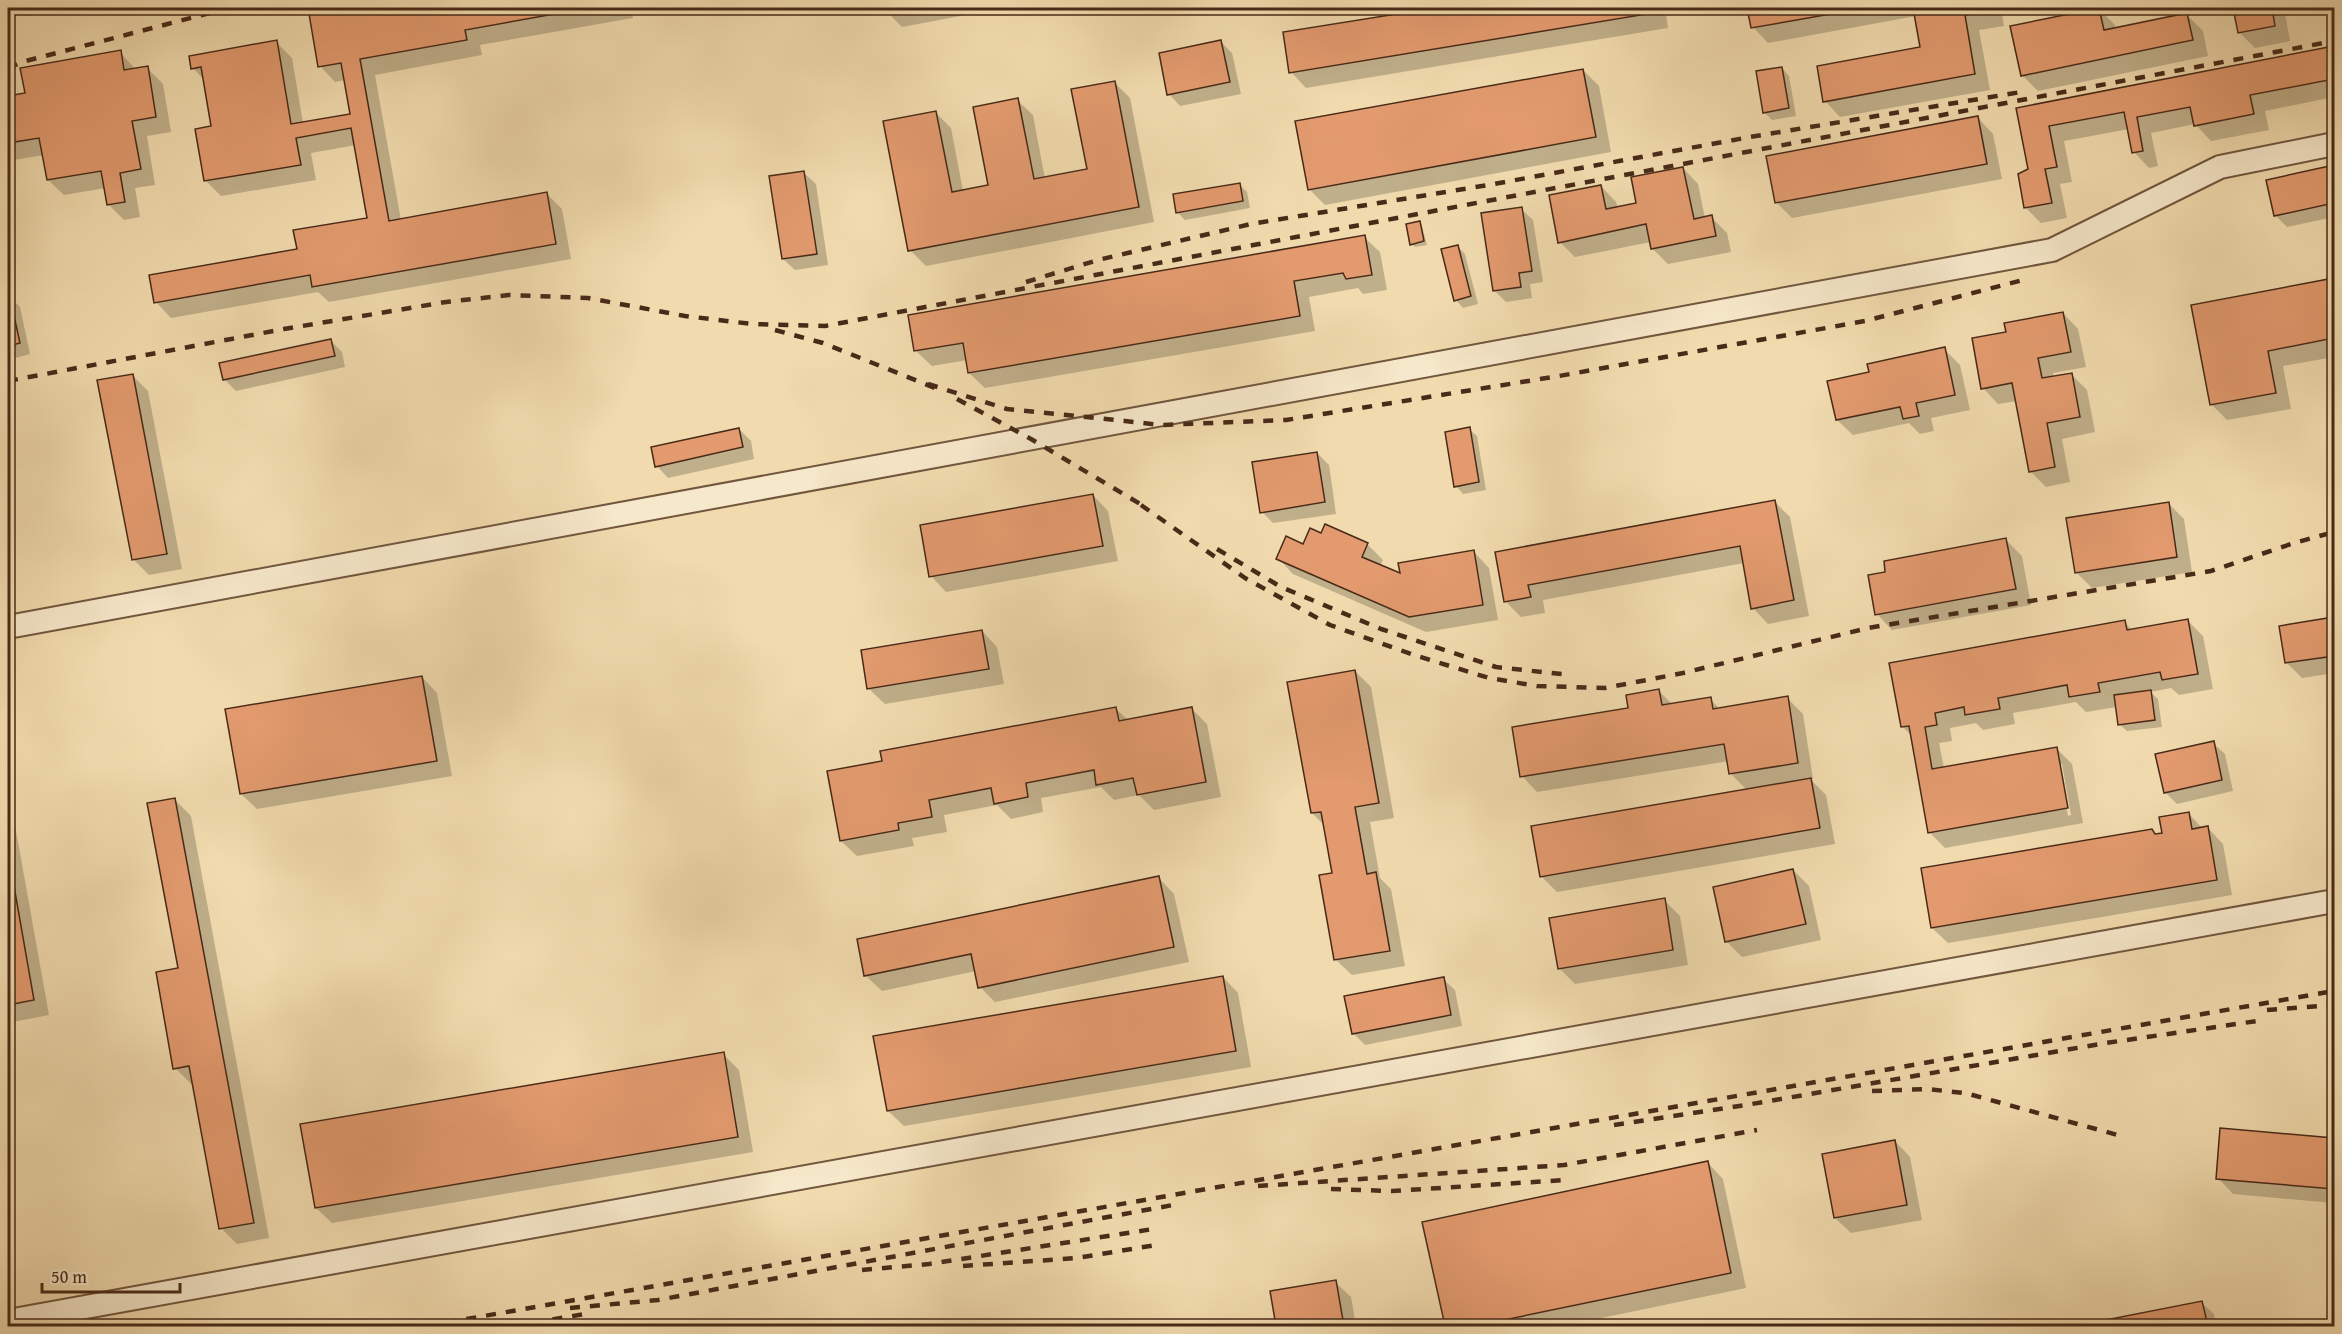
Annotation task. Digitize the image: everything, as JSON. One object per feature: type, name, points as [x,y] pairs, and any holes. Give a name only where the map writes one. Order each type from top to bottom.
[{"type":"lane","points":[[8,627],[2052,250],[2220,166],[2334,144]]},
{"type":"lane","points":[[8,1321],[2334,901]]},
{"type":"building","points":[[308,8],[588,8],[465,30],[467,40],[360,59],[389,221],[547,192],[556,244],[312,287],[310,275],[154,303],[149,275],[297,249],[293,230],[367,218],[351,128],[296,138],[301,165],[204,181],[195,129],[211,126],[201,67],[191,69],[189,56],[277,40],[291,124],[350,114],[341,63],[318,67]]},
{"type":"building","points":[[884,8],[908,8],[885,12]]},
{"type":"building","points":[[1434,8],[1652,8],[1653,13],[1289,73],[1283,32]]},
{"type":"building","points":[[1747,8],[1865,8],[1751,28]]},
{"type":"building","points":[[1913,8],[1989,8],[1990,10],[1965,15],[1975,74],[1823,102],[1817,66],[1920,47]]},
{"type":"building","points":[[2099,8],[2104,30],[2187,13],[2193,40],[2021,76],[2010,26]]},
{"type":"building","points":[[2233,8],[2272,8],[2275,26],[2238,33]]},
{"type":"building","points":[[1221,40],[1230,82],[1167,95],[1159,53]]},
{"type":"building","points":[[2334,46],[2334,79],[2250,95],[2254,114],[2194,126],[2190,107],[2137,117],[2143,151],[2132,153],[2124,112],[2049,126],[2057,167],[2045,169],[2052,203],[2024,208],[2018,174],[2028,169],[2016,108]]},
{"type":"building","points":[[121,50],[124,70],[148,66],[156,117],[132,121],[141,169],[120,173],[125,202],[107,205],[101,171],[47,180],[39,138],[8,143],[8,96],[25,93],[20,68]]},
{"type":"building","points":[[1782,67],[1789,108],[1763,113],[1756,71]]},
{"type":"building","points":[[1583,69],[1596,137],[1308,190],[1295,121]]},
{"type":"building","points":[[1115,81],[1139,207],[908,251],[883,121],[936,111],[952,192],[988,185],[973,107],[1018,98],[1034,179],[1087,169],[1071,89]]},
{"type":"building","points":[[1978,116],[1987,164],[1775,203],[1766,156]]},
{"type":"building","points":[[2334,165],[2334,203],[2274,216],[2266,180]]},
{"type":"building","points":[[1683,167],[1694,219],[1712,215],[1716,236],[1651,249],[1646,224],[1558,243],[1549,195],[1601,185],[1606,209],[1636,203],[1631,177]]},
{"type":"building","points":[[804,171],[817,254],[782,259],[769,176]]},
{"type":"building","points":[[1240,183],[1243,201],[1176,213],[1173,194]]},
{"type":"building","points":[[1522,207],[1532,271],[1519,273],[1521,287],[1493,291],[1481,213]]},
{"type":"building","points":[[1420,221],[1424,241],[1410,245],[1406,224]]},
{"type":"building","points":[[1365,235],[1372,275],[1346,279],[1343,273],[1294,281],[1300,316],[968,373],[963,343],[914,351],[908,315]]},
{"type":"building","points":[[1458,245],[1471,296],[1454,301],[1441,249]]},
{"type":"building","points":[[2334,278],[2334,338],[2268,351],[2276,393],[2210,405],[2191,305]]},
{"type":"building","points":[[8,294],[20,343],[8,346]]},
{"type":"building","points":[[2063,312],[2071,352],[2038,358],[2042,378],[2072,373],[2080,417],[2047,423],[2055,467],[2029,472],[2012,383],[1981,389],[1972,338],[2006,332],[2004,323]]},
{"type":"building","points":[[331,339],[335,356],[223,380],[219,363]]},
{"type":"building","points":[[1945,347],[1955,395],[1916,403],[1919,416],[1903,419],[1900,407],[1836,420],[1827,381],[1869,372],[1867,364]]},
{"type":"building","points":[[133,374],[167,554],[132,560],[97,380]]},
{"type":"building","points":[[1470,427],[1479,482],[1454,487],[1445,432]]},
{"type":"building","points":[[739,428],[743,447],[655,467],[651,447]]},
{"type":"building","points":[[1317,452],[1325,502],[1260,513],[1252,462]]},
{"type":"building","points":[[1093,494],[1103,546],[929,577],[920,525]]},
{"type":"building","points":[[1775,500],[1794,600],[1751,609],[1740,546],[1528,585],[1531,597],[1504,602],[1495,552]]},
{"type":"building","points":[[2169,502],[2177,557],[2075,573],[2066,518]]},
{"type":"building","points":[[1325,524],[1368,543],[1362,557],[1400,573],[1398,563],[1474,550],[1483,605],[1409,617],[1276,559],[1286,536],[1303,544],[1310,528],[1321,533]]},
{"type":"building","points":[[2006,538],[2016,589],[1875,615],[1868,575],[1885,572],[1884,561]]},
{"type":"building","points":[[2334,617],[2334,656],[2285,663],[2279,626]]},
{"type":"building","points":[[2188,619],[2198,674],[2162,680],[2160,672],[2098,683],[2100,692],[2069,697],[2067,685],[1998,698],[2000,709],[1965,715],[1964,707],[1935,713],[1937,725],[1925,727],[1932,769],[2057,747],[2068,808],[1928,833],[1909,726],[1901,727],[1889,663],[2125,620],[2127,630]]},
{"type":"building","points":[[982,630],[989,669],[867,689],[861,650]]},
{"type":"building","points":[[1355,670],[1379,803],[1355,807],[1367,874],[1376,872],[1390,951],[1334,960],[1319,875],[1332,873],[1321,812],[1311,813],[1287,682]]},
{"type":"building","points":[[422,676],[437,761],[240,794],[225,709]]},
{"type":"building","points":[[1659,689],[1662,705],[1711,697],[1713,709],[1788,696],[1798,763],[1729,774],[1724,744],[1520,777],[1512,727],[1628,708],[1626,695]]},
{"type":"building","points":[[2151,690],[2155,720],[2118,725],[2114,695]]},
{"type":"building","points":[[1116,707],[1119,721],[1192,707],[1206,782],[1137,795],[1133,778],[1096,785],[1094,770],[1026,783],[1028,797],[994,804],[991,788],[929,800],[932,817],[898,823],[899,830],[840,841],[827,771],[882,761],[880,751]]},
{"type":"building","points":[[2214,741],[2222,780],[2164,793],[2155,754]]},
{"type":"building","points":[[1811,778],[1820,828],[1540,877],[1531,826]]},
{"type":"building","points":[[175,798],[254,1223],[219,1229],[189,1066],[173,1069],[156,972],[178,968],[147,803]]},
{"type":"building","points":[[2189,812],[2192,829],[2208,826],[2217,880],[1931,928],[1921,868],[2152,829],[2155,834],[2162,833],[2159,817]]},
{"type":"building","points":[[8,852],[34,1000],[8,1005]]},
{"type":"building","points":[[1793,869],[1806,924],[1725,942],[1713,887]]},
{"type":"building","points":[[1159,876],[1174,947],[978,988],[971,954],[864,976],[857,939]]},
{"type":"building","points":[[1665,898],[1673,950],[1558,969],[1549,918]]},
{"type":"building","points":[[1223,976],[1236,1051],[887,1111],[873,1036]]},
{"type":"building","points":[[1444,977],[1451,1015],[1352,1034],[1344,996]]},
{"type":"building","points":[[724,1052],[738,1137],[315,1208],[300,1124]]},
{"type":"building","points":[[2220,1128],[2334,1138],[2334,1189],[2216,1179]]},
{"type":"building","points":[[1895,1140],[1907,1205],[1834,1218],[1822,1154]]},
{"type":"building","points":[[1708,1161],[1731,1273],[1475,1326],[1445,1326],[1422,1222]]},
{"type":"building","points":[[1336,1280],[1344,1326],[1276,1326],[1270,1291]]},
{"type":"building","points":[[2202,1301],[2208,1326],[2075,1326]]},
{"type":"railway","points":[[8,68],[22,62],[229,8]]},
{"type":"railway","points":[[8,381],[284,329],[446,302],[509,295],[588,298],[685,316],[752,324],[825,326],[2334,41]]},
{"type":"railway","points":[[1026,282],[1098,260],[1251,224],[2021,92]]},
{"type":"railway","points":[[928,384],[1007,409],[1161,425],[1286,420],[1559,376],[1865,321],[2023,280]]},
{"type":"railway","points":[[775,330],[823,343],[935,388]]},
{"type":"railway","points":[[957,399],[1031,439],[1147,508]]},
{"type":"railway","points":[[1141,505],[1245,578],[1330,625],[1414,655],[1489,678],[1537,686],[1605,688],[1683,673],[1868,628],[2211,571],[2334,532]]},
{"type":"railway","points":[[1217,549],[1281,587],[1381,629],[1496,667],[1570,675]]},
{"type":"railway","points":[[427,1326],[2334,991]]},
{"type":"railway","points":[[2267,1010],[2334,1005]]},
{"type":"railway","points":[[1614,1125],[1746,1105],[2106,1043],[2257,1021]]},
{"type":"railway","points":[[1872,1091],[1926,1089],[1965,1093],[2125,1137]]},
{"type":"railway","points":[[1258,1186],[1564,1165],[1757,1130]]},
{"type":"railway","points":[[1331,1189],[1392,1191],[1565,1180]]},
{"type":"railway","points":[[570,1308],[658,1300],[1173,1205]]},
{"type":"railway","points":[[862,1270],[929,1264],[1153,1229]]},
{"type":"railway","points":[[963,1266],[1077,1258],[1156,1245]]},
{"type":"railway","points":[[513,1326],[585,1314]]}]
